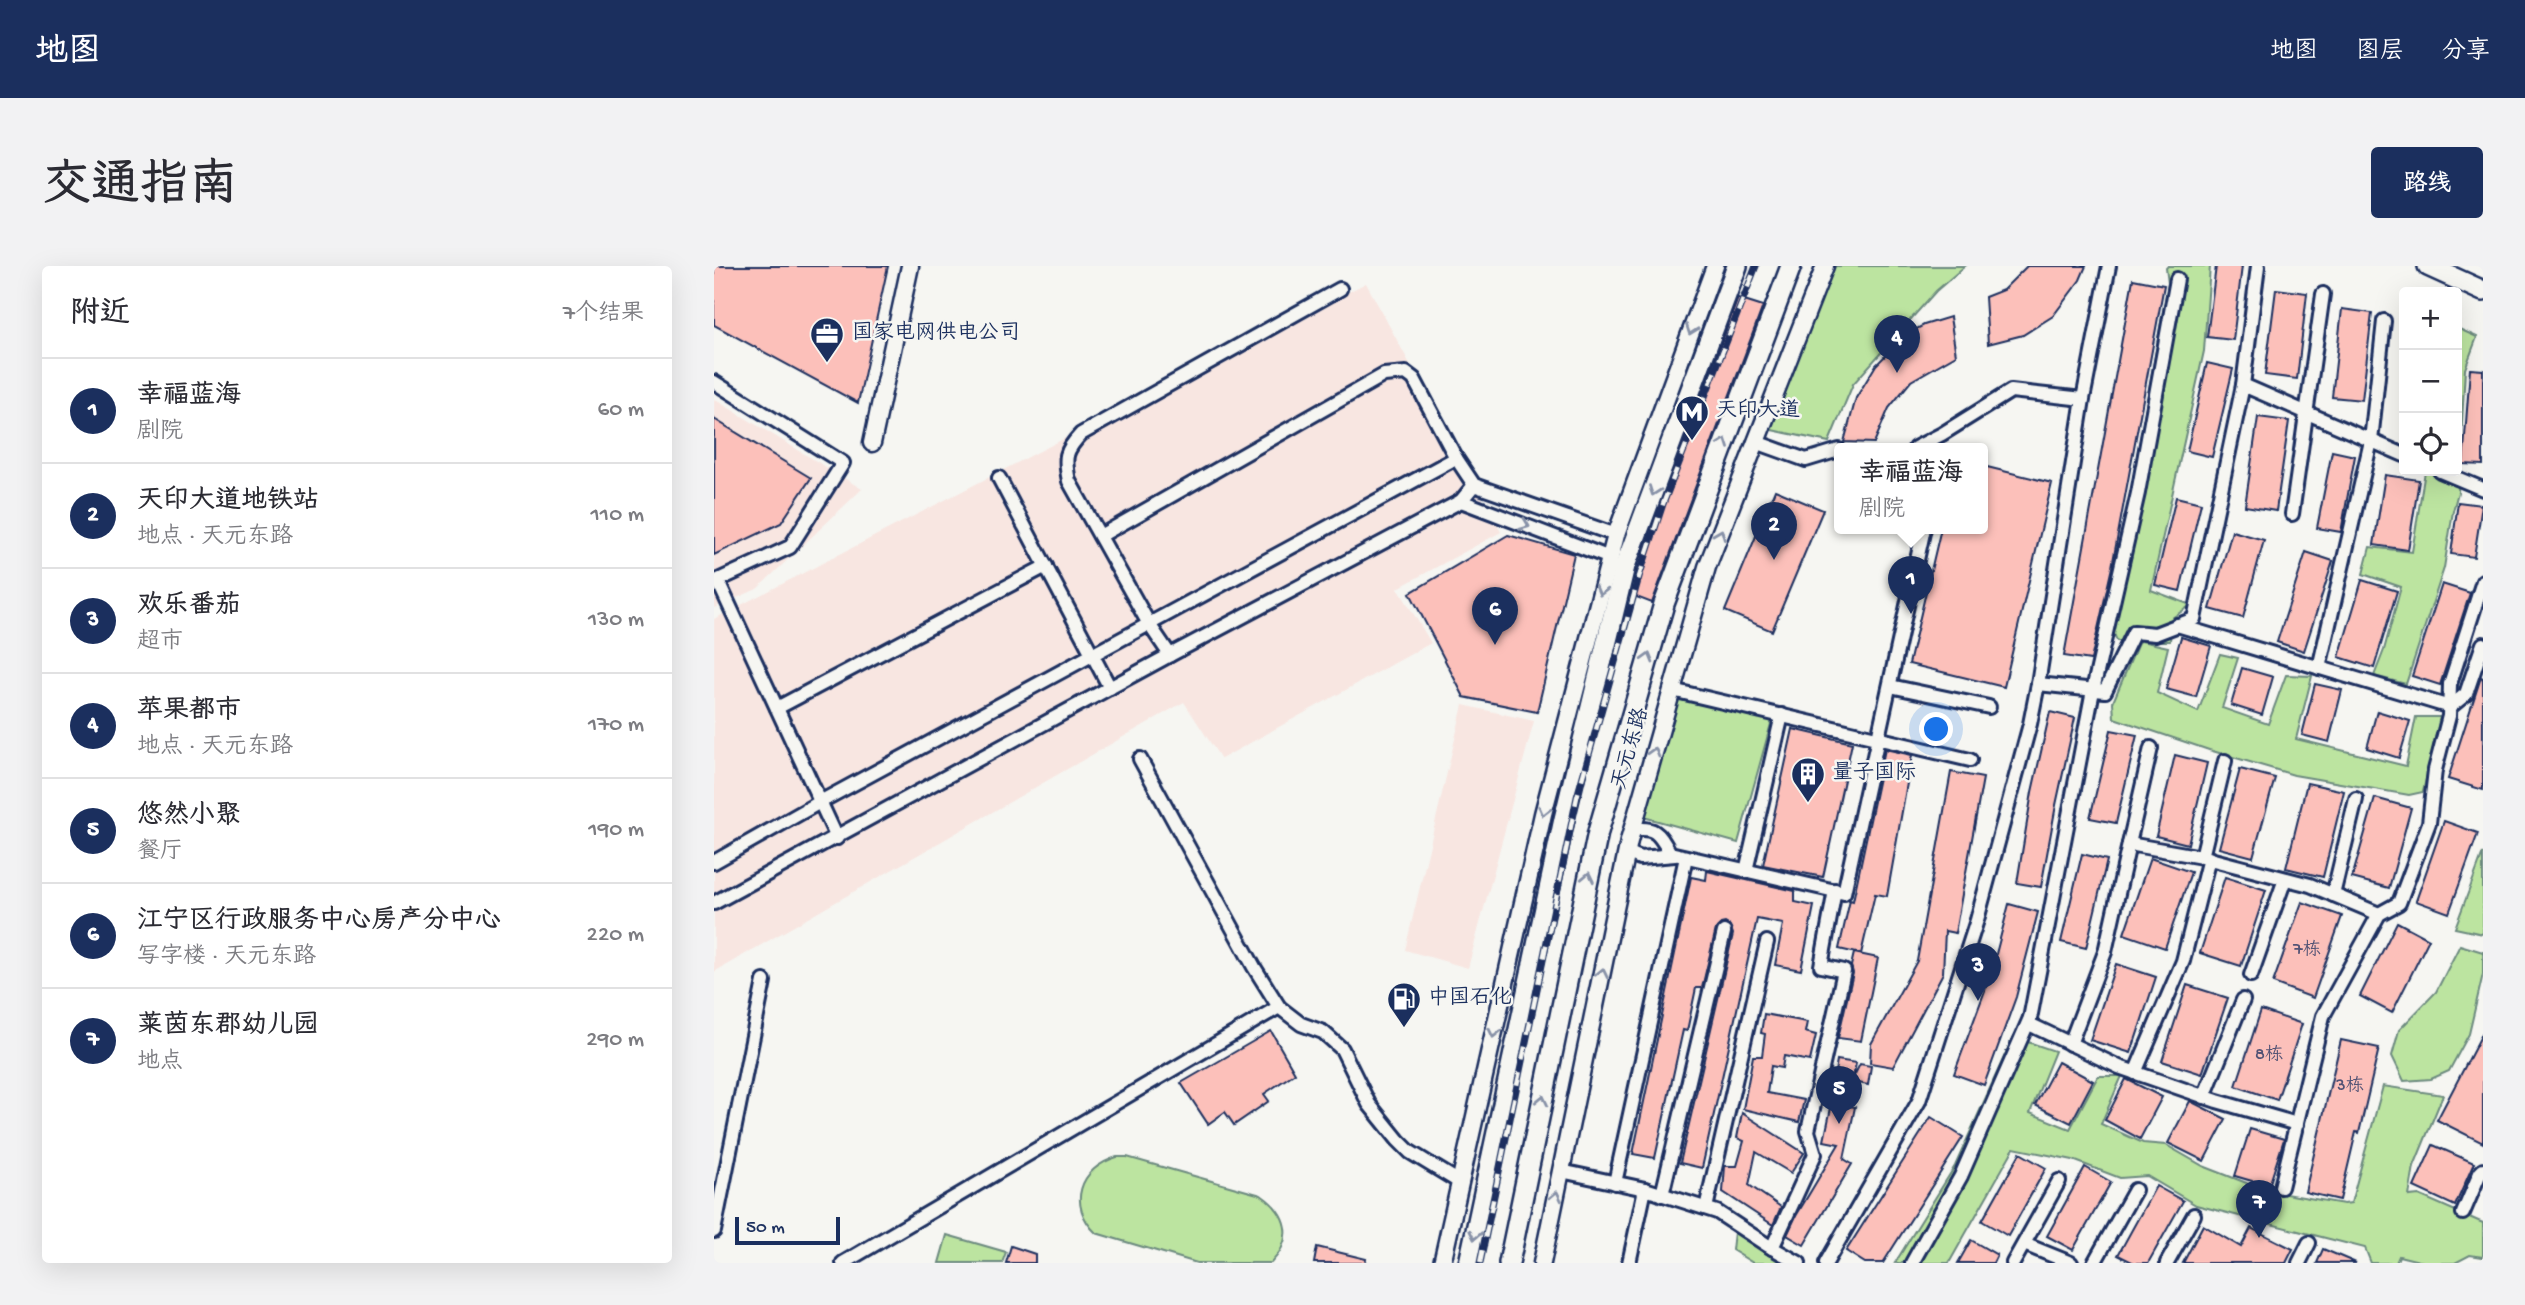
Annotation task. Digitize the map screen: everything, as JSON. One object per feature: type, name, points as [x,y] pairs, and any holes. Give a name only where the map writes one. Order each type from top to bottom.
[{"type":"main road","points":[[1469,1263],[1564,819],[1626,566],[1737,266]]},
{"type":"main road","name":"天元东路","points":[[1509,1263],[1598,832],[1664,604],[1791,266]]},
{"type":"main road","points":[[2428,266],[2483,290]]},
{"type":"street","points":[[872,443],[910,266]]},
{"type":"street","points":[[1443,1263],[1542,814],[1616,536],[1715,266]]},
{"type":"street","name":"天元东路","points":[[1542,1263],[1632,830],[1707,567],[1825,266]]},
{"type":"street","points":[[1826,1263],[1919,1101],[1977,920],[2030,724],[2083,399],[2109,266]]},
{"type":"street","points":[[2038,684],[2105,691],[2134,632],[2155,634],[2194,619],[2243,385],[2258,266]]},
{"type":"street","points":[[2177,278],[2138,493],[2093,690],[2029,1024],[2135,1073],[2204,1097],[2297,1124]]},
{"type":"street","points":[[1170,655],[1149,624],[1069,481],[1065,465],[1068,449],[1081,434],[1340,289]]},
{"type":"street","points":[[2292,514],[2323,294]]},
{"type":"street","points":[[2319,668],[2371,441],[2384,321]]},
{"type":"street","points":[[1100,536],[1384,375],[1406,373],[1414,379],[1456,458],[1474,485],[1616,536]]},
{"type":"street","points":[[714,382],[843,463],[790,547],[716,582],[837,838]]},
{"type":"street","points":[[2243,385],[2399,453]]},
{"type":"street","points":[[1924,443],[2011,391],[2083,399]]},
{"type":"street","points":[[1756,442],[1806,460],[1834,452]]},
{"type":"street","points":[[714,862],[1456,458]]},
{"type":"street","points":[[2452,476],[2483,489]]},
{"type":"street","points":[[999,478],[1110,688]]},
{"type":"street","points":[[714,903],[1461,500],[1474,485]]},
{"type":"street","points":[[1461,500],[1610,558]]},
{"type":"street","points":[[1632,830],[1647,828],[1654,831],[1660,835],[1670,853],[1844,892],[1923,534]]},
{"type":"street","points":[[777,708],[1046,566]]},
{"type":"street","points":[[2281,1187],[2323,1016],[2379,914],[2399,903],[2429,823],[2435,771],[2450,707],[2450,684],[2483,581]]},
{"type":"street","points":[[2176,625],[2450,707]]},
{"type":"street","points":[[2450,707],[2466,694],[2483,644]]},
{"type":"street","points":[[1890,686],[1989,707]]},
{"type":"street","points":[[1672,690],[1970,760]]},
{"type":"street","points":[[1746,871],[1782,715]]},
{"type":"street","points":[[2070,1044],[2105,952],[2151,748]]},
{"type":"street","points":[[1140,759],[1254,967],[1279,1007],[1301,1024],[1323,1032],[1342,1049],[1369,1104],[1398,1140],[1410,1152],[1461,1183]]},
{"type":"street","points":[[2135,1073],[2183,961],[2225,761]]},
{"type":"street","points":[[2333,895],[2356,799]]},
{"type":"street","points":[[2129,844],[2206,858],[2286,879],[2379,914]]},
{"type":"street","points":[[1627,852],[1640,858],[1681,856]]},
{"type":"street","points":[[1615,1182],[1681,856]]},
{"type":"street","points":[[2251,975],[2286,879]]},
{"type":"street","points":[[1772,1248],[1815,1154],[1808,1131],[1844,971],[1821,966],[1835,890]]},
{"type":"street","points":[[1662,1195],[1724,932]]},
{"type":"street","points":[[1706,1208],[1768,943]]},
{"type":"street","points":[[714,1231],[764,981]]},
{"type":"street","points":[[2204,1097],[2243,1000]]},
{"type":"street","points":[[842,1263],[1279,1007]]},
{"type":"street","points":[[1912,1263],[1961,1176],[2030,1018]]},
{"type":"street","points":[[2463,1213],[2483,1170]]},
{"type":"street","points":[[1561,1171],[1644,1189],[1717,1212],[1799,1263]]},
{"type":"street","points":[[2013,1263],[2059,1181]]},
{"type":"street","points":[[1629,1263],[1644,1189]]},
{"type":"street","points":[[2094,1263],[2135,1190]]},
{"type":"street","points":[[2167,1263],[2194,1215]]},
{"type":"street","points":[[2299,1263],[2309,1243]]},
{"type":"street","points":[[2024,1244],[2071,1263]]},
{"type":"shaded area","points":[[1366,283],[1501,532],[1398,588],[1431,643],[1221,759],[1184,702],[714,972],[714,619]]},
{"type":"shaded area","points":[[714,399],[862,489],[757,589],[714,608]]},
{"type":"shaded area","points":[[1463,705],[1534,721],[1468,968],[1405,950]]},
{"type":"green space","points":[[1835,266],[1965,266],[1936,291],[1853,384],[1829,442],[1767,429]]},
{"type":"green space","points":[[2168,266],[2210,266],[2204,351],[2151,590],[2191,605],[2172,618],[2170,641],[2141,641],[2168,647],[2157,693],[2198,712],[2220,654],[2238,658],[2222,708],[2268,724],[2286,675],[2312,676],[2296,739],[2406,766],[2416,717],[2440,717],[2423,792],[2409,795],[2294,775],[2114,718],[2113,702],[2139,641],[2117,641],[2111,626],[2133,479],[2168,283]]},
{"type":"green space","points":[[2462,330],[2477,337],[2465,369],[2462,422]]},
{"type":"green space","points":[[2424,476],[2459,476],[2444,568],[2406,684],[2374,676],[2401,587],[2363,574],[2370,547],[2412,552]]},
{"type":"green space","points":[[1674,693],[1772,720],[1738,843],[1640,816]]},
{"type":"green space","points":[[2483,853],[2483,934],[2455,928]]},
{"type":"green space","points":[[2460,945],[2483,952],[2483,974],[2469,1034],[2449,1071],[2431,1079],[2404,1081],[2392,1056],[2399,1030],[2436,992]]},
{"type":"green space","points":[[2013,1037],[2055,1051],[2030,1113],[2070,1129],[2098,1076],[2122,1076],[2101,1124],[2143,1143],[2166,1145],[2203,1166],[2267,1191],[2344,1204],[2351,1203],[2383,1086],[2443,1095],[2414,1166],[2409,1196],[2419,1195],[2483,1223],[2483,1257],[2470,1255],[2455,1263],[2427,1263],[2399,1256],[2396,1263],[2371,1263],[2365,1248],[2196,1205],[2147,1176],[2120,1178],[2073,1160],[2014,1148],[1949,1263],[1895,1263],[1955,1166]]},
{"type":"green space","points":[[1117,1157],[1127,1157],[1261,1195],[1277,1210],[1285,1226],[1279,1254],[1271,1263],[1197,1263],[1096,1233],[1082,1211],[1081,1189],[1094,1170]]},
{"type":"green space","points":[[1734,1232],[1781,1263],[1753,1263],[1732,1250]]},
{"type":"green space","points":[[947,1235],[1006,1252],[1002,1263],[939,1263]]},
{"type":"building","name":"国家电网供电公司","points":[[714,266],[888,266],[858,403],[714,325]]},
{"type":"building","points":[[2027,266],[2086,266],[2080,280],[2053,316],[2023,335],[1988,344],[1985,297],[2003,290]]},
{"type":"building","points":[[2216,266],[2242,266],[2233,340],[2207,337]]},
{"type":"building","points":[[2133,279],[2164,285],[2112,567],[2091,660],[2064,656]]},
{"type":"building","points":[[2276,289],[2307,293],[2297,379],[2265,375]]},
{"type":"building","name":"天印大道","points":[[1738,298],[1763,306],[1652,603],[1631,595],[1637,570]]},
{"type":"building","points":[[2342,309],[2372,313],[2362,400],[2332,397]]},
{"type":"building","points":[[1950,317],[1956,355],[1911,381],[1889,408],[1874,443],[1844,442],[1856,398],[1876,365],[1907,334],[1924,325]]},
{"type":"building","points":[[2207,363],[2233,369],[2212,457],[2187,451]]},
{"type":"building","points":[[2470,369],[2483,370],[2483,465],[2463,464]]},
{"type":"building","points":[[2258,417],[2289,421],[2276,511],[2245,506]]},
{"type":"building","points":[[714,419],[811,478],[781,523],[714,555]]},
{"type":"building","points":[[2332,451],[2355,456],[2341,532],[2317,528]]},
{"type":"building","points":[[1988,467],[2052,483],[2004,687],[1909,664],[1940,534],[1988,534]]},
{"type":"building","points":[[2385,475],[2419,480],[2408,550],[2374,545]]},
{"type":"building","points":[[1775,490],[1823,510],[1772,631],[1725,611]]},
{"type":"building","points":[[2176,497],[2201,503],[2180,591],[2155,585]]},
{"type":"building","points":[[2458,502],[2482,505],[2474,557],[2451,554]]},
{"type":"building","points":[[2232,531],[2264,540],[2243,618],[2210,609]]},
{"type":"building","points":[[1508,535],[1574,554],[1537,712],[1464,697],[1410,593]]},
{"type":"building","points":[[2306,552],[2333,561],[2304,651],[2277,642]]},
{"type":"building","points":[[2362,580],[2397,591],[2374,668],[2339,657]]},
{"type":"building","points":[[2442,584],[2470,593],[2440,685],[2412,676]]},
{"type":"building","points":[[2181,637],[2211,646],[2196,697],[2166,689]]},
{"type":"building","points":[[2242,668],[2273,677],[2262,715],[2231,705]]},
{"type":"building","points":[[2481,677],[2483,678],[2483,790],[2448,779]]},
{"type":"building","points":[[2315,684],[2342,690],[2329,742],[2302,735]]},
{"type":"building","points":[[2377,711],[2410,721],[2399,758],[2367,748]]},
{"type":"building","points":[[2050,712],[2075,718],[2041,887],[2017,883],[2032,792]]},
{"type":"building","name":"量子国际","points":[[1793,729],[1852,743],[1823,877],[1763,865]]},
{"type":"building","points":[[2111,730],[2137,735],[2116,823],[2090,818]]},
{"type":"building","points":[[1885,749],[1912,755],[1887,896],[1875,894],[1861,954],[1839,949],[1850,900],[1853,901]]},
{"type":"building","points":[[2175,755],[2207,763],[2188,844],[2156,836]]},
{"type":"building","points":[[2240,769],[2275,778],[2253,857],[2219,848]]},
{"type":"building","points":[[1951,772],[1983,778],[1955,933],[1945,931],[1943,973],[1893,1067],[1870,1063],[1871,1044],[1917,961]]},
{"type":"building","points":[[2307,783],[2344,791],[2323,877],[2286,868]]},
{"type":"building","points":[[2375,798],[2411,808],[2389,888],[2352,878]]},
{"type":"building","points":[[2444,821],[2478,833],[2449,913],[2416,901]]},
{"type":"building","points":[[2082,854],[2107,860],[2086,948],[2061,942]]},
{"type":"building","points":[[2150,858],[2191,872],[2165,948],[2124,934]]},
{"type":"building","points":[[1707,871],[1795,891],[1795,902],[1814,906],[1801,970],[1775,965],[1783,924],[1757,919],[1702,1168],[1680,1163],[1733,934],[1730,926],[1725,923],[1716,929],[1702,988],[1696,988],[1687,1031],[1683,1030],[1655,1158],[1633,1154],[1691,877],[1706,880]]},
{"type":"building","points":[[2225,877],[2266,890],[2241,966],[2200,953]]},
{"type":"building","points":[[2302,902],[2342,916],[2313,998],[2273,983]]},
{"type":"building","points":[[2009,904],[2038,912],[2016,997],[1984,1085],[1954,1074],[1990,977]]},
{"type":"building","points":[[2397,922],[2429,939],[2392,1013],[2360,996]]},
{"type":"building","points":[[1854,953],[1878,958],[1861,1041],[1838,1038],[1853,973],[1851,966]]},
{"type":"building","points":[[2116,964],[2156,977],[2131,1053],[2090,1040]]},
{"type":"building","points":[[2187,985],[2228,998],[2202,1074],[2162,1061]]},
{"type":"building","points":[[2261,1010],[2302,1024],[2277,1100],[2236,1086]]},
{"type":"building","points":[[1764,1014],[1807,1022],[1805,1032],[1816,1035],[1810,1061],[1784,1056],[1782,1068],[1771,1066],[1767,1093],[1804,1100],[1799,1122],[1743,1109],[1753,1056],[1762,1056]]},
{"type":"building","points":[[1271,1031],[1295,1073],[1264,1094],[1269,1101],[1234,1125],[1225,1112],[1208,1124],[1181,1083]]},
{"type":"building","points":[[2483,1032],[2483,1143],[2437,1120]]},
{"type":"building","points":[[2341,1040],[2379,1048],[2340,1200],[2305,1192]]},
{"type":"building","points":[[1837,1060],[1856,1063],[1853,1078],[1860,1064],[1871,1066],[1868,1085],[1834,1078]]},
{"type":"building","points":[[2058,1062],[2093,1081],[2071,1123],[2035,1105]]},
{"type":"building","points":[[2126,1079],[2162,1097],[2140,1139],[2105,1120]]},
{"type":"building","points":[[2190,1101],[2226,1119],[2204,1161],[2168,1143]]},
{"type":"building","points":[[1832,1103],[1855,1107],[1844,1159],[1852,1164],[1804,1245],[1787,1235],[1839,1144],[1824,1141]]},
{"type":"building","points":[[1742,1113],[1804,1153],[1791,1173],[1756,1152],[1749,1185],[1781,1207],[1773,1225],[1723,1192],[1725,1166],[1737,1166],[1744,1141],[1737,1138]]},
{"type":"building","points":[[1931,1117],[1963,1137],[1883,1263],[1865,1263],[1846,1251]]},
{"type":"building","points":[[2250,1129],[2284,1139],[2269,1186],[2235,1176]]},
{"type":"building","points":[[2433,1145],[2474,1163],[2455,1206],[2414,1187]]},
{"type":"building","points":[[2020,1153],[2046,1168],[2008,1236],[1982,1221]]},
{"type":"building","points":[[2085,1167],[2111,1182],[2073,1250],[2047,1236]]},
{"type":"building","points":[[2156,1186],[2183,1201],[2148,1263],[2134,1263],[2118,1255]]},
{"type":"building","points":[[2203,1225],[2241,1247],[2251,1228],[2293,1249],[2286,1263],[2183,1263]]},
{"type":"building","points":[[1971,1240],[1997,1255],[1993,1263],[1958,1263]]},
{"type":"building","points":[[1011,1246],[1035,1254],[1035,1263],[1006,1263]]},
{"type":"building","points":[[1317,1247],[1366,1259],[1365,1263],[1314,1263]]},
{"type":"building","points":[[2323,1249],[2356,1263],[2317,1263]]},
{"type":"railway","points":[[1480,1263],[1577,797],[1639,577],[1663,504],[1756,266]]},
{"type":"place","name":"国家电网供电公司","points":[[827,364]]},
{"type":"place","name":"苹果都市","points":[[1897,373]]},
{"type":"place","name":"天印大道","points":[[1692,442]]},
{"type":"place","name":"天印大道地铁站","points":[[1774,560]]},
{"type":"place","name":"幸福蓝海","points":[[1911,614]]},
{"type":"place","name":"江宁区行政服务中心房产分中心","points":[[1495,645]]},
{"type":"place","name":"量子国际","points":[[1808,804]]},
{"type":"place","name":"欢乐番茄","points":[[1978,1001]]},
{"type":"place","name":"中国石化","points":[[1404,1029]]},
{"type":"place","name":"悠然小聚","points":[[1839,1124]]},
{"type":"place","name":"莱茵东郡幼儿园","points":[[2259,1238]]}]
